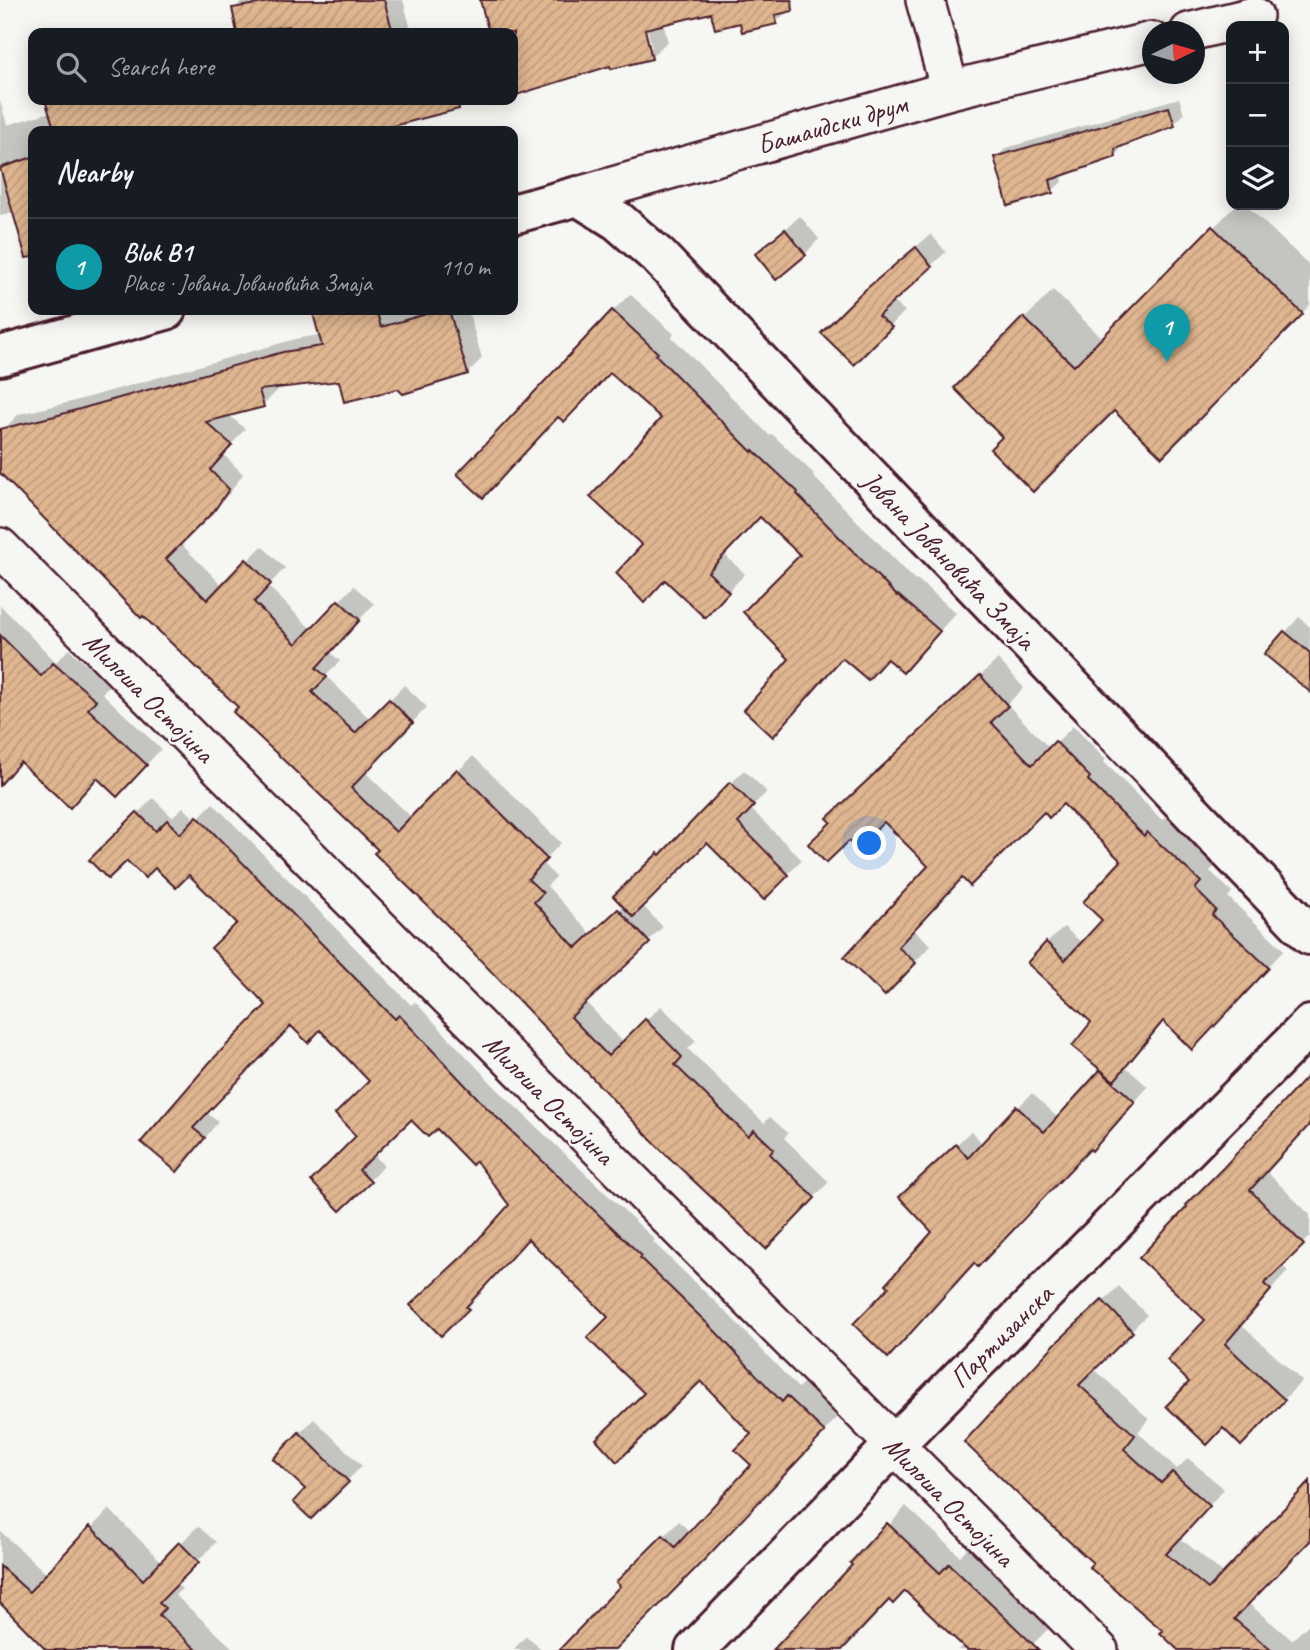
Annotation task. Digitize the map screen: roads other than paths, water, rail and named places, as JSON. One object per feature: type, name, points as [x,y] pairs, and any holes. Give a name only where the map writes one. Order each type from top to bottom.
[{"type":"street","points":[[925,0],[950,90]]},
{"type":"street","points":[[1205,28],[1254,16]]},
{"type":"street","name":"Башаидски друм","points":[[518,213],[950,90],[1142,43]]},
{"type":"street","name":"Јована Јовановића Змаја","points":[[578,196],[618,221],[658,257],[1310,935]]},
{"type":"street","points":[[0,356],[148,315]]},
{"type":"street","name":"Милоша Остојина","points":[[0,547],[1099,1650]]},
{"type":"street","name":"Партизанска","points":[[695,1650],[1310,1025]]},
{"type":"place","name":"Blok B1","points":[[1167,362]]}]
